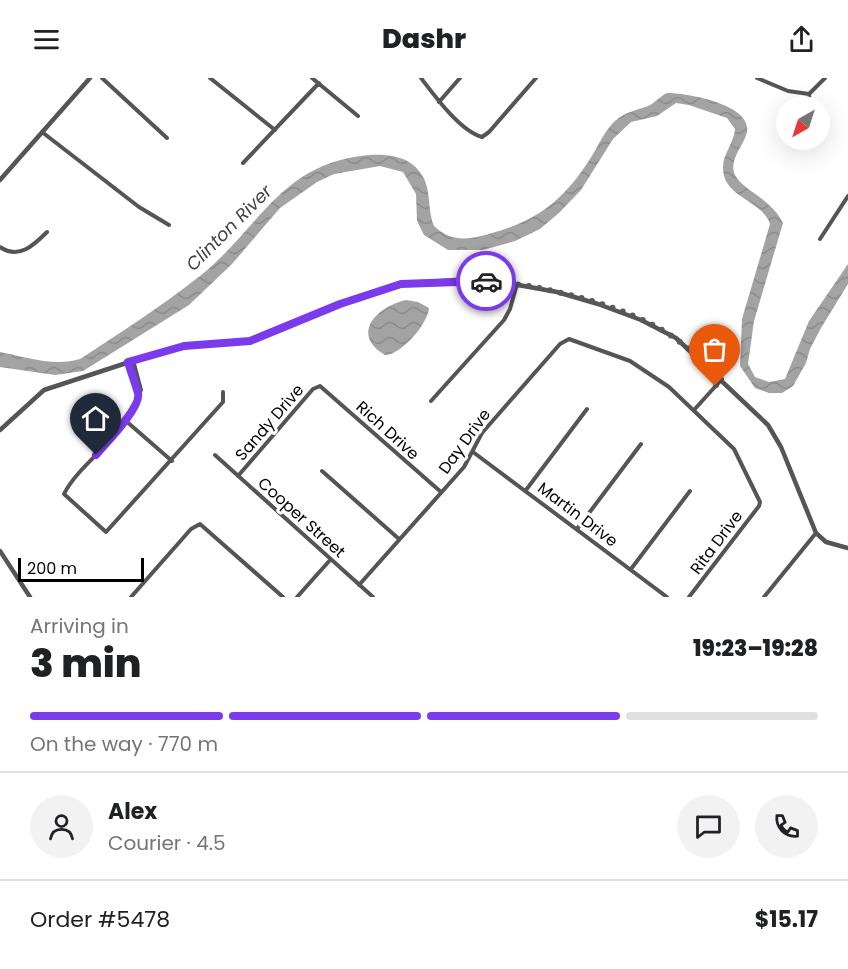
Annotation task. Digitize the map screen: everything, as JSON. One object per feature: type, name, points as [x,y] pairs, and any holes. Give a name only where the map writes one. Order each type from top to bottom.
[{"type":"street","points":[[0,180],[90,78]]},
{"type":"street","points":[[102,78],[167,138]]},
{"type":"street","points":[[210,78],[274,130]]},
{"type":"street","points":[[312,78],[358,116]]},
{"type":"street","points":[[421,78],[439,102],[474,134],[482,137],[536,78]]},
{"type":"street","points":[[439,102],[460,78]]},
{"type":"street","points":[[757,78],[788,91],[809,94],[825,78]]},
{"type":"street","points":[[243,163],[319,83]]},
{"type":"street","points":[[42,132],[139,207],[169,225]]},
{"type":"street","points":[[820,239],[848,196]]},
{"type":"street","points":[[0,248],[8,251],[26,250],[47,232]]},
{"type":"street","points":[[0,430],[44,390],[130,361],[184,346],[250,341],[340,304],[401,284],[465,280],[517,284],[570,296],[653,326],[676,338],[753,408],[772,432],[816,533],[826,542],[848,548]]},
{"type":"street","points":[[431,401],[504,320],[512,306],[517,284]]},
{"type":"street","name":"Day Drive","points":[[358,585],[464,467],[482,433],[565,339],[640,367],[660,379],[694,410]]},
{"type":"street","points":[[130,361],[138,401],[126,421],[64,494],[106,532],[223,402],[223,392]]},
{"type":"street","points":[[694,410],[722,379]]},
{"type":"street","name":"Sandy Drive","points":[[238,476],[313,389],[320,386]]},
{"type":"street","name":"Rich Drive","points":[[320,386],[441,492]]},
{"type":"street","points":[[526,490],[587,409]]},
{"type":"street","name":"Rita Drive","points":[[689,597],[760,502],[734,449],[694,410]]},
{"type":"street","points":[[126,421],[172,461]]},
{"type":"street","points":[[577,529],[641,444]]},
{"type":"street","name":"Martin Drive","points":[[473,452],[667,597]]},
{"type":"street","name":"Cooper Street","points":[[215,456],[373,597]]},
{"type":"street","points":[[322,471],[399,539]]},
{"type":"street","points":[[631,569],[690,490]]},
{"type":"street","points":[[131,597],[198,524],[205,526],[283,597]]},
{"type":"street","points":[[764,597],[816,533]]},
{"type":"street","points":[[0,551],[30,597]]},
{"type":"street","points":[[297,597],[331,559]]},
{"type":"water","points":[[667,93],[688,95],[716,102],[739,114],[746,122],[747,132],[735,158],[733,169],[735,175],[778,214],[783,223],[754,321],[748,364],[755,377],[769,382],[785,379],[809,321],[848,264],[848,284],[821,328],[793,386],[782,393],[769,393],[755,388],[740,366],[742,319],[770,224],[759,209],[736,193],[725,179],[723,164],[735,129],[727,118],[676,103],[657,116],[631,122],[613,139],[581,190],[560,212],[540,229],[515,241],[483,250],[448,250],[424,235],[417,221],[416,194],[403,172],[380,166],[334,174],[317,182],[280,208],[232,264],[189,305],[83,371],[55,375],[0,367],[0,352],[50,362],[80,359],[156,309],[200,276],[292,184],[314,170],[339,160],[380,155],[397,157],[412,164],[424,178],[427,186],[434,226],[447,235],[460,238],[481,236],[521,223],[535,216],[570,187],[615,121],[627,113],[651,105]]},
{"type":"water","points":[[406,300],[418,302],[429,308],[427,315],[413,338],[398,350],[385,355],[374,347],[368,330],[372,322],[386,308]]},
{"type":"way so far","points":[[486,281],[558,292],[598,304],[653,326],[676,338],[722,379],[715,386]]},
{"type":"route","points":[[96,455],[126,421],[138,401],[128,362],[184,346],[236,344],[264,337],[340,304],[401,284],[435,280],[486,281]]},
{"type":"water label","name":"Clinton River","points":[[229,228]]}]
